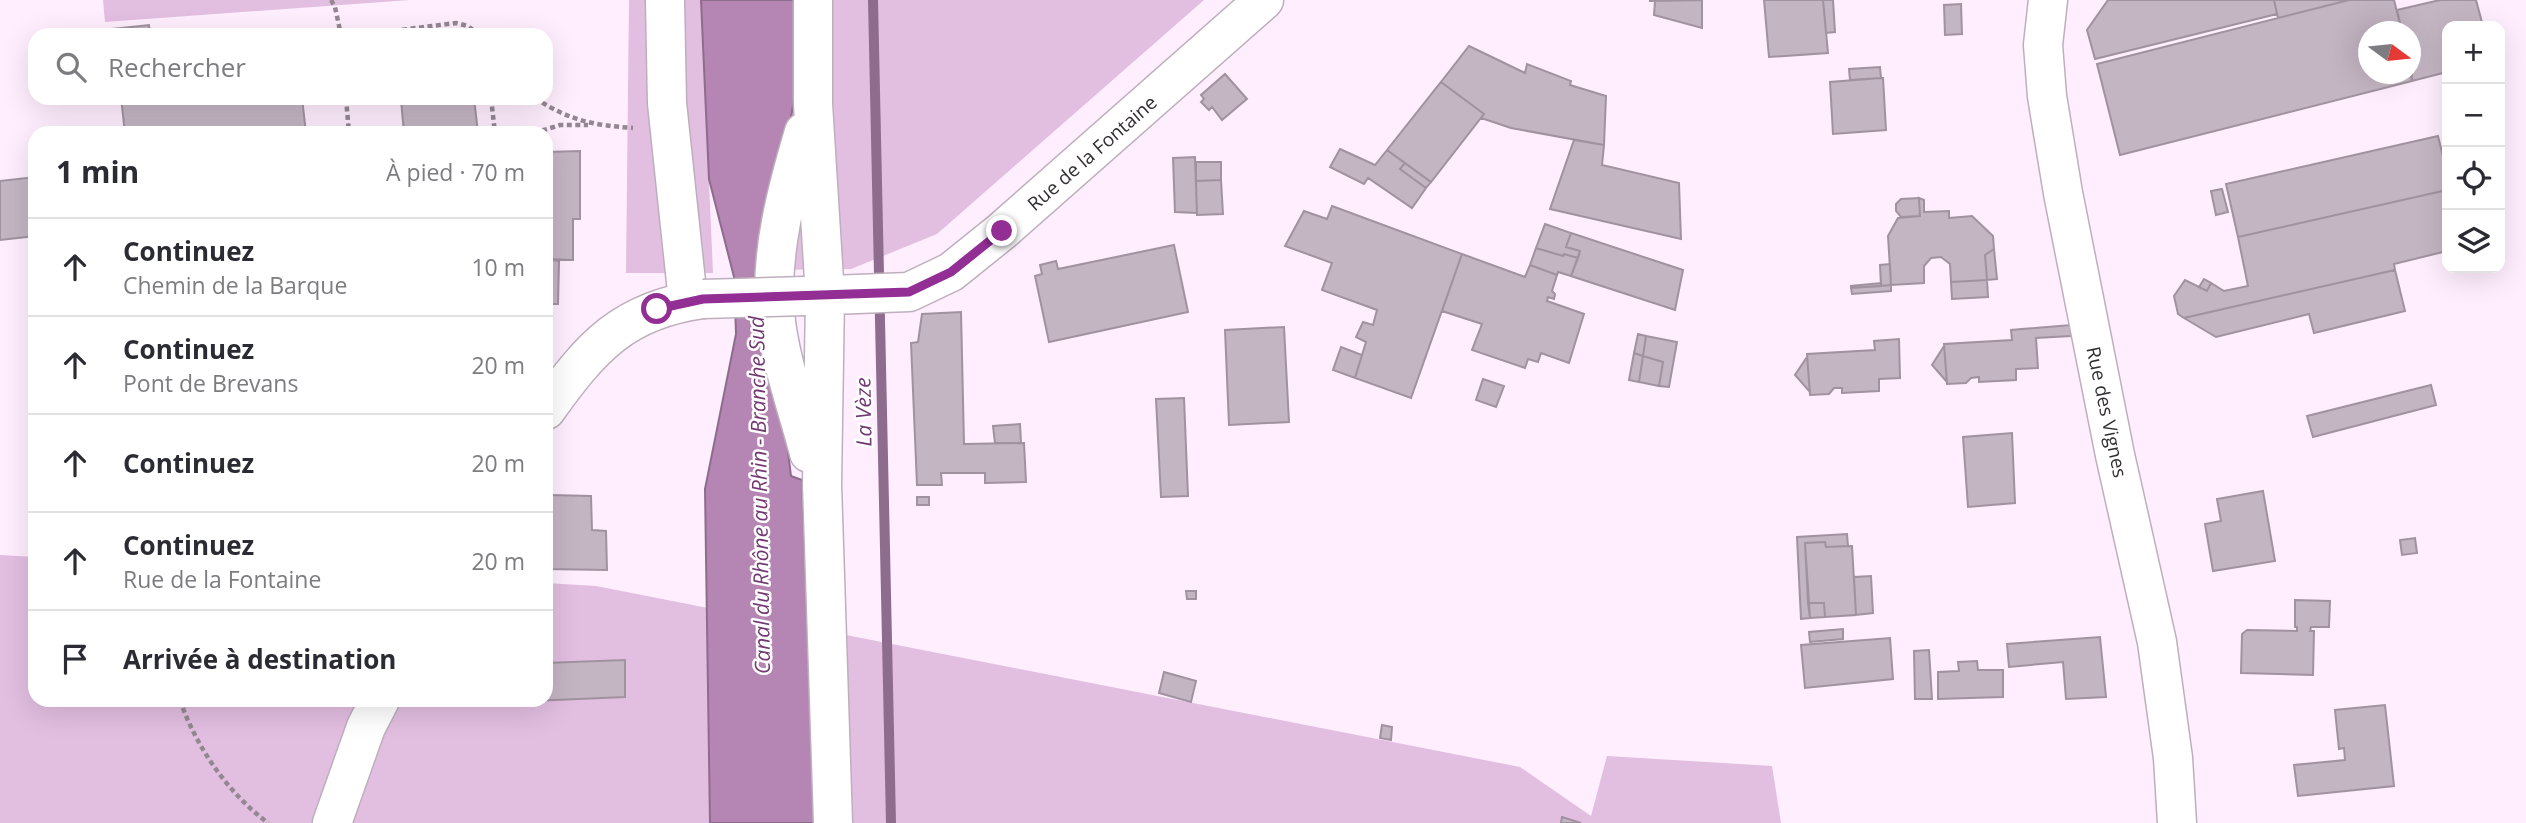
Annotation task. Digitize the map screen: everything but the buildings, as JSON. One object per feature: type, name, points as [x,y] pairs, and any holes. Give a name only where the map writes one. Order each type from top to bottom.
[{"type":"street","points":[[666,0],[667,103],[696,300]]},
{"type":"street","points":[[813,0],[813,104],[822,296],[822,484],[833,823]]},
{"type":"street","name":"Rue de la Fontaine","points":[[822,296],[909,292],[951,272],[1002,231],[1265,0]]},
{"type":"street","name":"Rue des Vignes","points":[[2047,0],[2043,45],[2047,96],[2063,193],[2115,455],[2157,642],[2173,758],[2178,823]]},
{"type":"street","points":[[813,104],[793,167],[777,247],[774,301],[778,334],[810,457],[822,484]]},
{"type":"street","points":[[553,401],[595,348],[635,318],[657,309],[696,300],[822,296]]},
{"type":"street","points":[[332,823],[366,727],[376,707]]},
{"type":"path","points":[[331,0],[339,28]]},
{"type":"path","points":[[416,28],[456,23],[470,28]]},
{"type":"path","points":[[347,105],[348,126]]},
{"type":"path","points":[[492,105],[494,126]]},
{"type":"path","points":[[546,105],[593,125]]},
{"type":"path","points":[[553,127],[593,125],[644,128]]},
{"type":"path","points":[[183,707],[201,745],[229,785],[254,813],[268,823]]},
{"type":"shaded area","points":[[103,0],[410,0],[105,22]]},
{"type":"shaded area","points":[[629,0],[701,0],[713,273],[626,273]]},
{"type":"shaded area","points":[[794,0],[1204,0],[937,234],[851,269],[766,270],[796,87]]},
{"type":"shaded area","points":[[0,555],[28,557],[28,707],[553,707],[553,583],[596,586],[1520,767],[1591,816],[1607,756],[1772,766],[1781,823],[0,823]]},
{"type":"water","name":"Canal du Rhône au Rhin - Branche Sud","points":[[701,0],[794,0],[796,87],[766,270],[791,476],[802,480],[815,823],[710,823],[705,489],[736,334],[734,277],[709,179]]},
{"type":"waterway","name":"La Vèze","points":[[873,0],[891,823]]},
{"type":"route","points":[[657,309],[703,299],[909,292],[951,272],[1002,231]]}]
